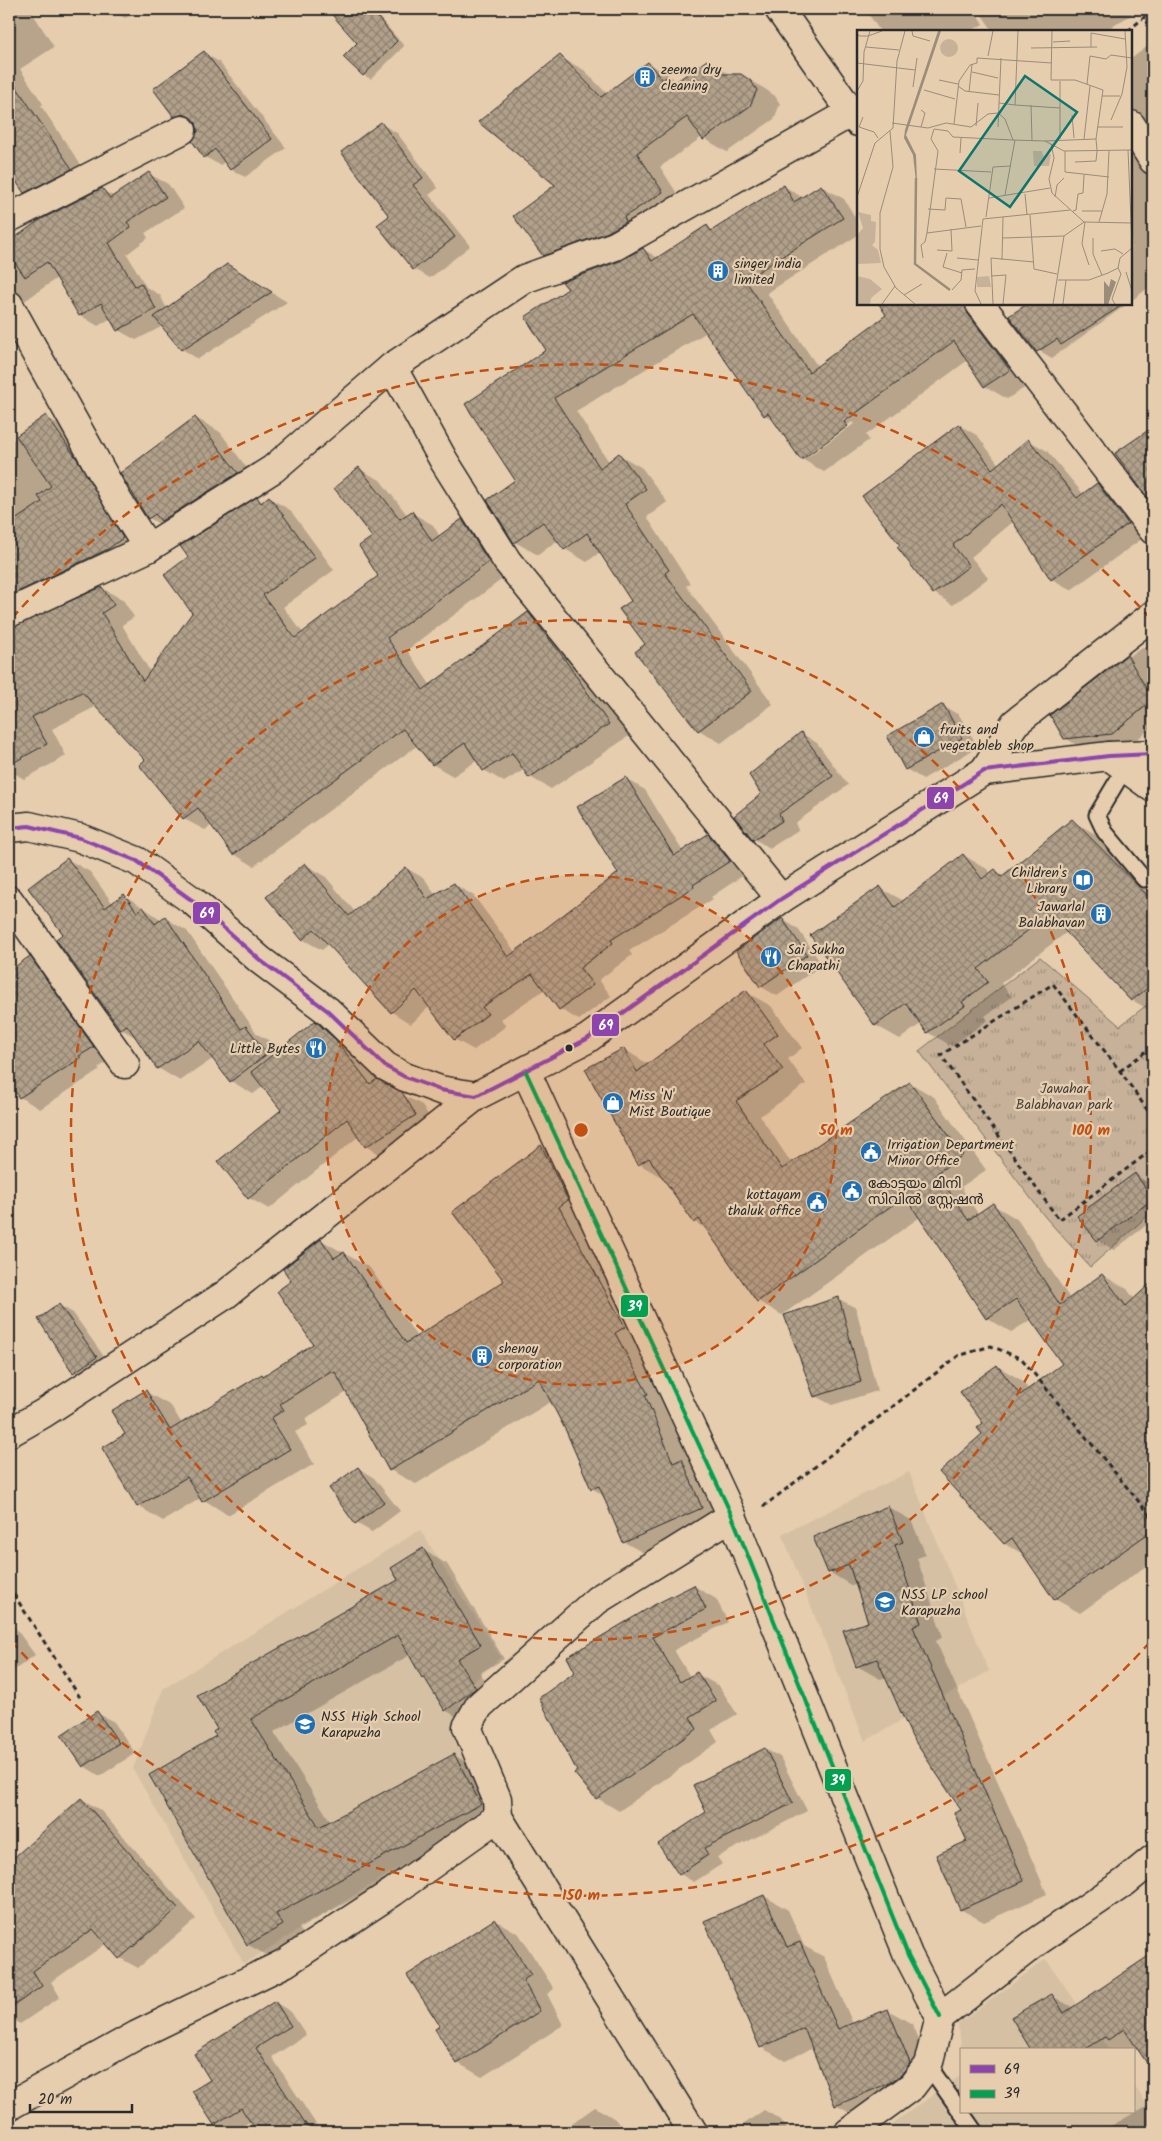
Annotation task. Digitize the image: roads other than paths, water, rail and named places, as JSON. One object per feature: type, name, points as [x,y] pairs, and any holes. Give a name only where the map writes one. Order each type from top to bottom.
[{"type":"street","points":[[9,613],[148,548],[180,530],[273,469],[392,367],[524,278],[615,246],[855,117],[779,9]]},
{"type":"street","points":[[1132,127],[1153,160]]},
{"type":"street","points":[[9,218],[182,130]]},
{"type":"street","points":[[9,305],[118,501],[148,548]]},
{"type":"street","points":[[981,305],[1153,530]]},
{"type":"street","points":[[392,367],[444,461],[507,561],[781,899]]},
{"type":"street","points":[[9,1434],[225,1295],[476,1096],[587,1039],[781,899],[984,771],[1015,723],[1153,615]]},
{"type":"street","points":[[984,771],[1117,762],[1153,754]]},
{"type":"street","points":[[1117,762],[1153,788]]},
{"type":"street","points":[[9,828],[29,826],[80,838],[136,861],[193,901],[260,960],[328,1011],[359,1044],[385,1066],[405,1077],[440,1090],[476,1096]]},
{"type":"street","points":[[9,900],[125,1064]]},
{"type":"street","points":[[526,1072],[734,1522],[904,1946],[940,2017]]},
{"type":"street","points":[[693,2132],[498,1817],[497,1799],[467,1727],[479,1706],[597,1600],[734,1522]]},
{"type":"street","points":[[9,2106],[143,2032],[285,1963],[393,1892],[498,1817]]},
{"type":"street","points":[[849,2132],[912,2086],[928,2065],[940,2017],[1035,1943],[1125,1882],[1153,1859]]},
{"type":"lane","points":[[1117,762],[1097,815],[1105,832],[1144,879]]},
{"type":"lane","points":[[928,2065],[960,2111]]},
{"type":"lane","points":[[962,2114],[975,2132]]},
{"type":"place","name":"zeema dry cleaning","points":[[645,77]]},
{"type":"place","name":"singer india limited","points":[[718,271]]},
{"type":"place","name":"fruits and vegetableb shop","points":[[924,737]]},
{"type":"place","name":"Children's Library","points":[[1083,880]]},
{"type":"place","name":"Jawarlal Balabhavan","points":[[1101,914]]},
{"type":"place","name":"Sai Sukha Chapathi","points":[[771,957]]},
{"type":"place","name":"Little Bytes","points":[[316,1048]]},
{"type":"place","name":"Miss 'N' Mist Boutique","points":[[613,1103]]},
{"type":"place","name":"Irrigation Department Minor Office","points":[[871,1152]]},
{"type":"place","name":"കോട്ടയം മിനി സിവിൽ സ്റ്റേഷൻ","points":[[852,1191]]},
{"type":"place","name":"kottayam thaluk office","points":[[817,1202]]},
{"type":"place","name":"shenoy corporation","points":[[482,1356]]},
{"type":"place","name":"NSS LP school Karapuzha","points":[[885,1602]]},
{"type":"place","name":"NSS High School Karapuzha","points":[[305,1724]]},
{"type":"park label","name":"Jawahar Balabhavan park","points":[[1064,1096]]}]
